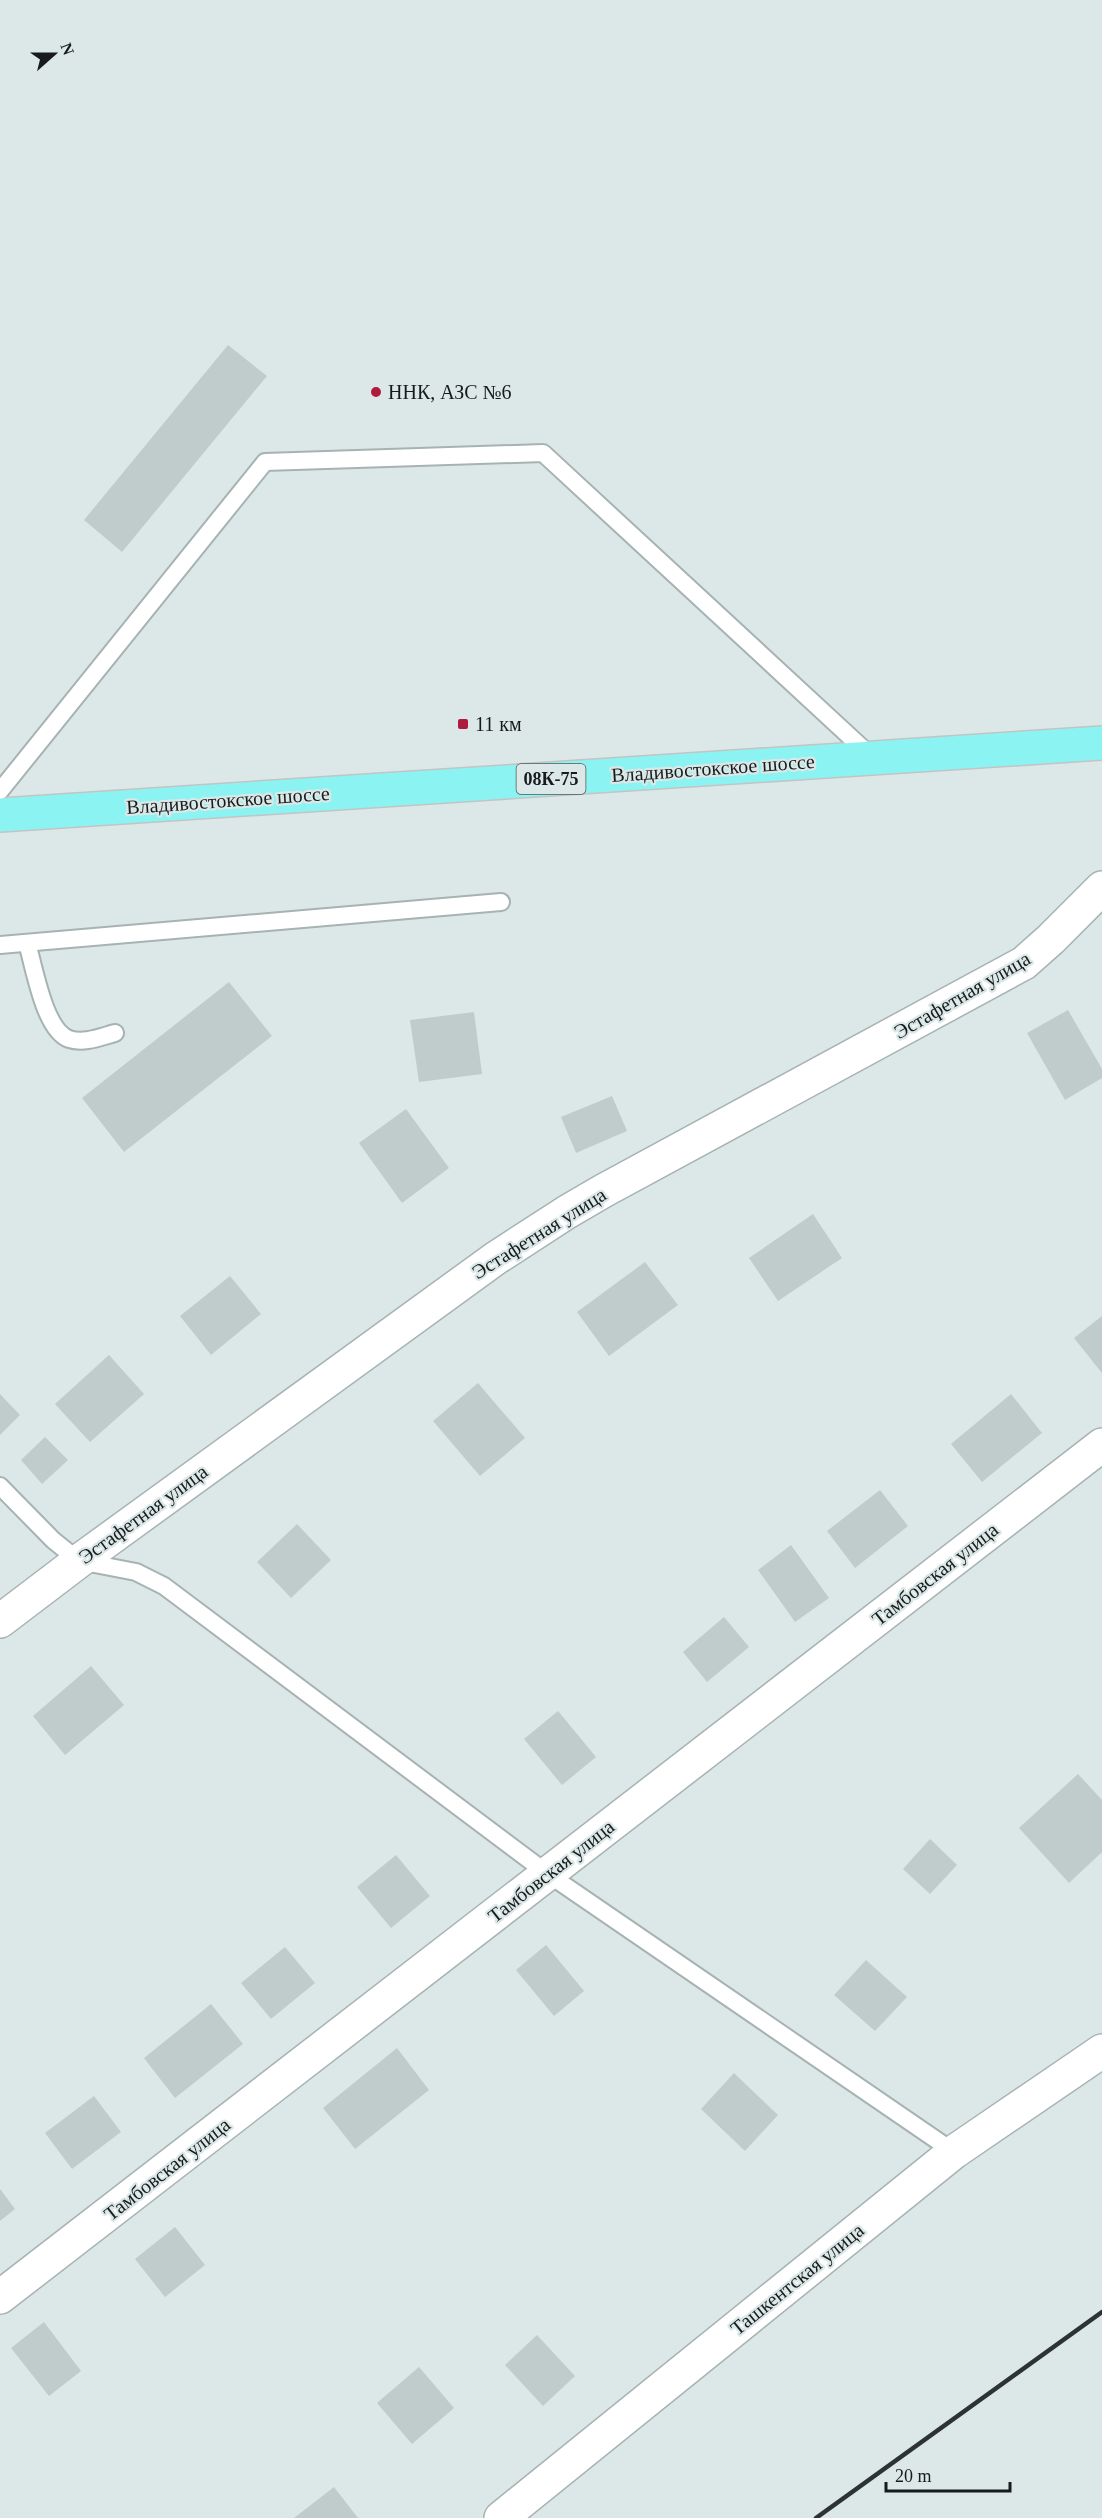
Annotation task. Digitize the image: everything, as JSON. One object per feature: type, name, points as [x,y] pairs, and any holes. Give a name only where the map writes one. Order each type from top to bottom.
[{"type":"main road","name":"Владивостокское шоссе","points":[[0,815],[1102,743]]},
{"type":"street","name":"Эстафетная улица","points":[[0,1621],[78,1561],[496,1258],[603,1191],[1024,963],[1102,888]]},
{"type":"street","name":"Тамбовская улица","points":[[0,2297],[1102,1445]]},
{"type":"street","name":"Ташкентская улица","points":[[501,2518],[954,2152],[1102,2051]]},
{"type":"lane","points":[[0,791],[265,462],[543,453],[872,758]]},
{"type":"lane","points":[[0,945],[501,902]]},
{"type":"lane","points":[[27,943],[45,1006],[57,1029],[68,1038],[85,1041],[115,1033]]},
{"type":"lane","points":[[0,1486],[78,1561],[135,1572],[164,1586],[548,1874],[954,2152]]},
{"type":"building","points":[[228,345],[267,376],[122,552],[84,520]]},
{"type":"building","points":[[229,982],[272,1036],[124,1152],[82,1098]]},
{"type":"building","points":[[1068,1010],[1102,1069],[1102,1078],[1065,1100],[1027,1033]]},
{"type":"building","points":[[474,1012],[482,1074],[419,1082],[410,1020]]},
{"type":"building","points":[[612,1096],[627,1131],[576,1153],[561,1117]]},
{"type":"building","points":[[406,1109],[449,1168],[402,1203],[359,1143]]},
{"type":"building","points":[[813,1214],[842,1258],[778,1301],[749,1258]]},
{"type":"building","points":[[645,1262],[678,1305],[609,1356],[577,1312]]},
{"type":"building","points":[[230,1276],[261,1314],[211,1355],[180,1316]]},
{"type":"building","points":[[1102,1316],[1102,1373],[1074,1338]]},
{"type":"building","points":[[109,1355],[144,1394],[90,1442],[55,1404]]},
{"type":"building","points":[[478,1383],[525,1438],[480,1476],[433,1421]]},
{"type":"building","points":[[0,1394],[20,1415],[0,1435]]},
{"type":"building","points":[[1011,1394],[1042,1433],[982,1482],[951,1444]]},
{"type":"building","points":[[45,1437],[68,1460],[42,1484],[21,1460]]},
{"type":"building","points":[[880,1490],[908,1526],[855,1568],[827,1531]]},
{"type":"building","points":[[297,1524],[331,1560],[291,1598],[257,1562]]},
{"type":"building","points":[[791,1545],[829,1598],[795,1622],[758,1570]]},
{"type":"building","points":[[724,1617],[749,1647],[707,1682],[683,1652]]},
{"type":"building","points":[[91,1666],[124,1705],[65,1755],[33,1716]]},
{"type":"building","points":[[558,1711],[596,1757],[562,1785],[524,1739]]},
{"type":"building","points":[[1078,1774],[1102,1800],[1102,1852],[1069,1883],[1019,1828]]},
{"type":"building","points":[[930,1839],[957,1865],[930,1894],[903,1869]]},
{"type":"building","points":[[396,1855],[430,1896],[391,1928],[357,1887]]},
{"type":"building","points":[[546,1945],[584,1991],[554,2016],[516,1970]]},
{"type":"building","points":[[285,1947],[315,1983],[271,2019],[241,1983]]},
{"type":"building","points":[[866,1960],[907,1997],[875,2031],[834,1995]]},
{"type":"building","points":[[211,2004],[243,2044],[175,2098],[144,2058]]},
{"type":"building","points":[[397,2048],[429,2090],[355,2149],[323,2108]]},
{"type":"building","points":[[734,2073],[778,2115],[745,2151],[701,2109]]},
{"type":"building","points":[[94,2096],[121,2132],[72,2169],[45,2133]]},
{"type":"building","points":[[0,2189],[15,2209],[0,2221]]},
{"type":"building","points":[[175,2227],[205,2265],[165,2297],[135,2259]]},
{"type":"building","points":[[44,2322],[81,2371],[49,2396],[11,2348]]},
{"type":"building","points":[[537,2335],[575,2376],[543,2406],[505,2365]]},
{"type":"building","points":[[419,2367],[454,2408],[412,2444],[377,2403]]},
{"type":"building","points":[[334,2487],[358,2518],[294,2518]]},
{"type":"railway","points":[[816,2518],[1102,2312]]},
{"type":"place","name":"ННК, АЗС №6","points":[[376,392]]},
{"type":"place","name":"11 км","points":[[463,724]]}]
